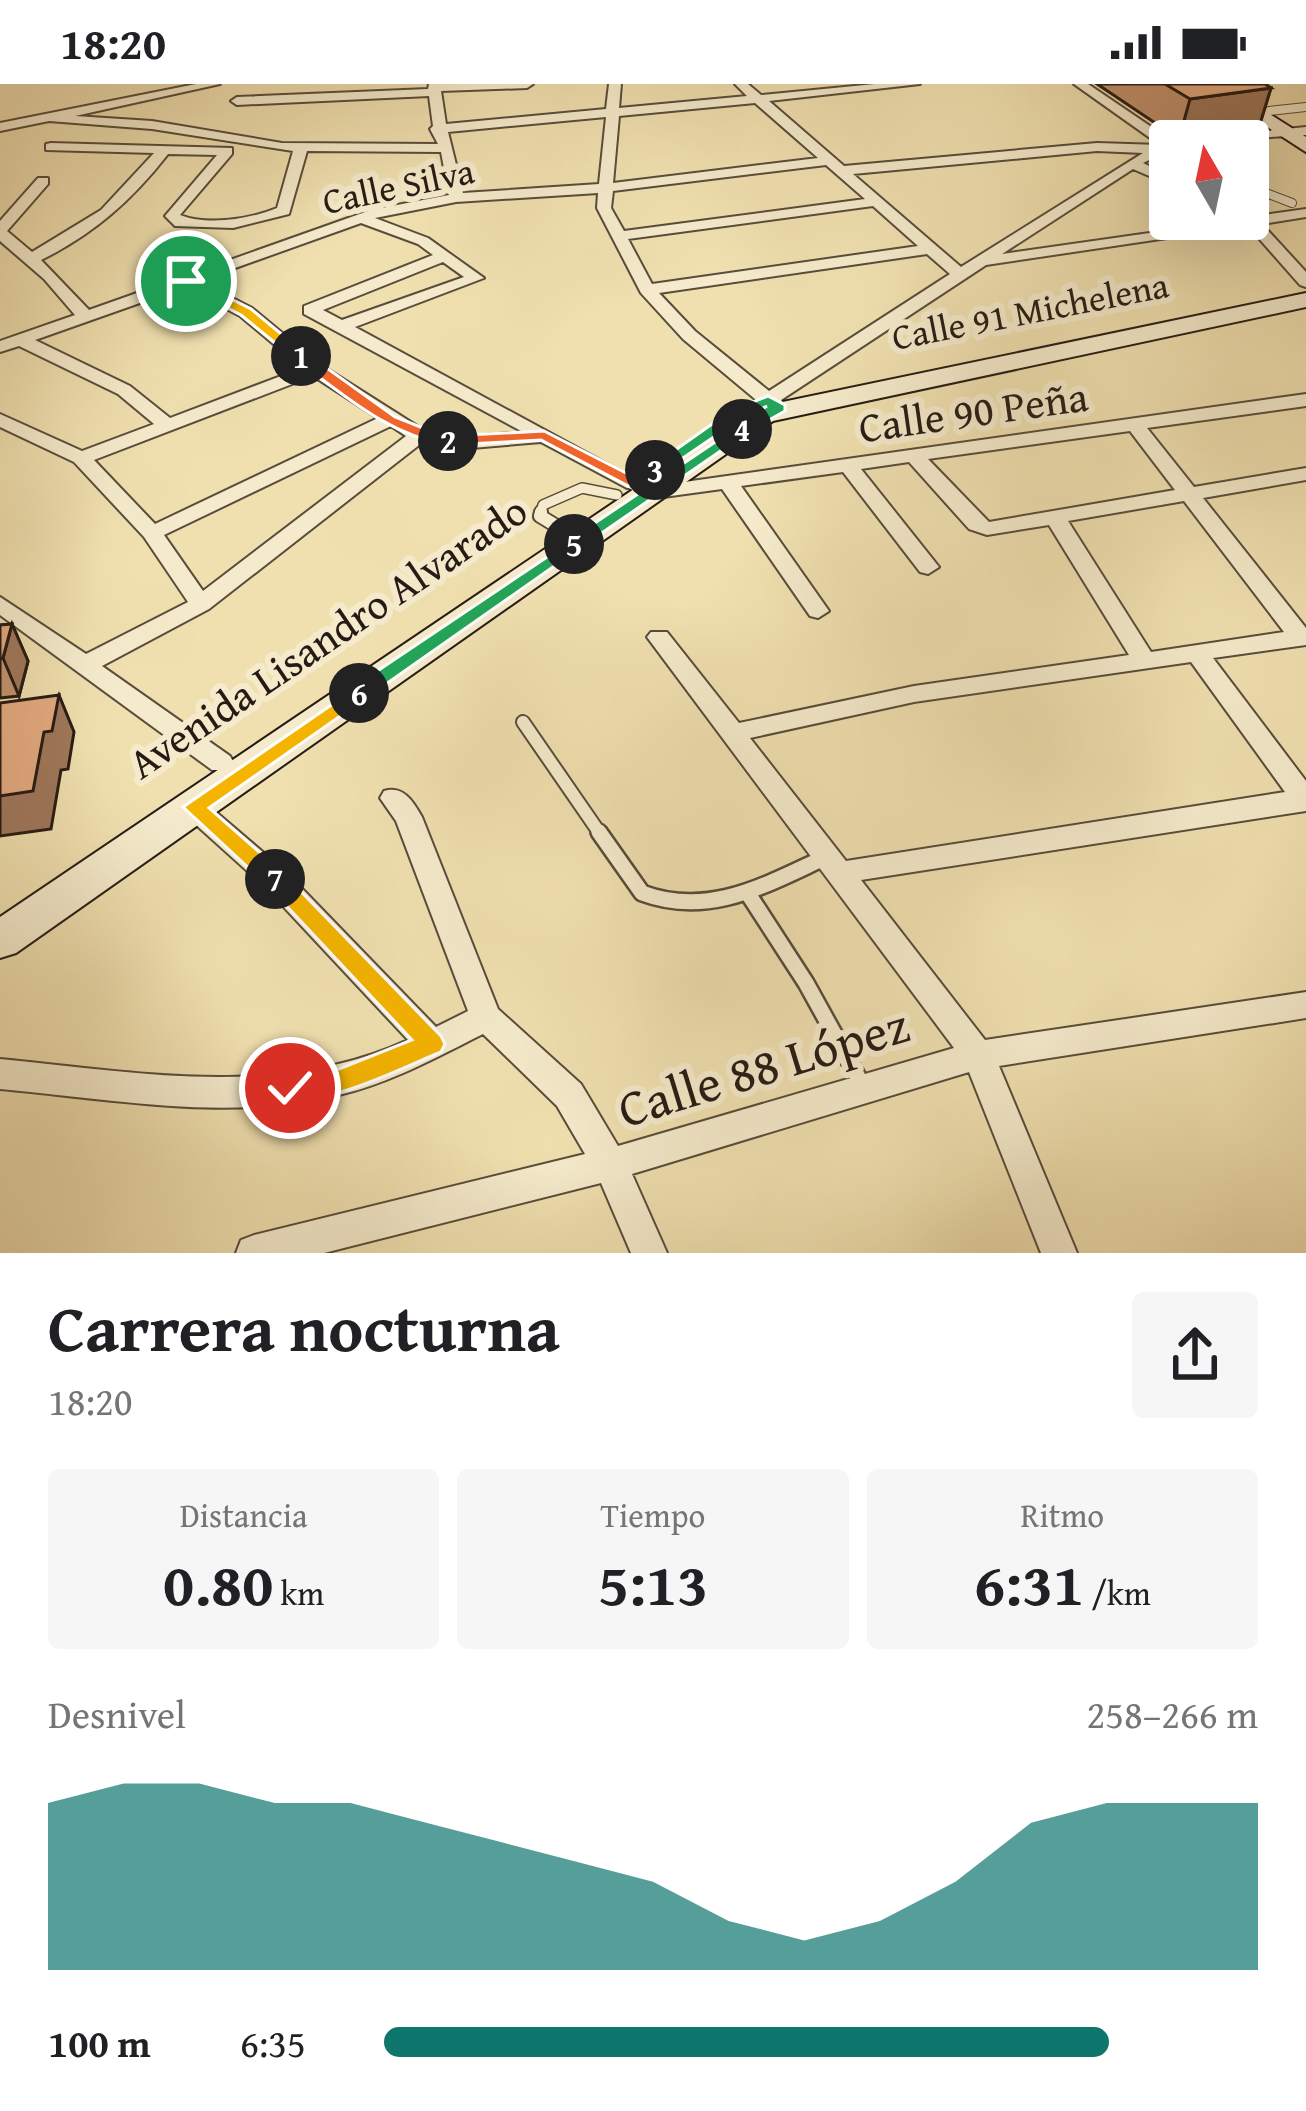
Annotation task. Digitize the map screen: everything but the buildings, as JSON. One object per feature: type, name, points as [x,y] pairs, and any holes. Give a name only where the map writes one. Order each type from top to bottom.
[{"type":"street","points":[[0,127],[214,84]]},
{"type":"street","points":[[237,101],[530,84],[527,123]]},
{"type":"street","points":[[614,84],[604,208],[647,290],[689,335],[774,404],[1149,154]]},
{"type":"street","points":[[741,84],[962,275]]},
{"type":"street","points":[[437,129],[914,84]]},
{"type":"street","points":[[1081,84],[1149,134]]},
{"type":"street","points":[[1210,84],[1301,135]]},
{"type":"street","points":[[1227,84],[1301,135]]},
{"type":"street","points":[[104,87],[127,100]]},
{"type":"street","points":[[434,88],[437,129],[456,180],[456,198]]},
{"type":"street","points":[[53,118],[152,125],[234,146]]},
{"type":"street","points":[[1269,137],[1301,135]]},
{"type":"street","name":"Calle Silva","points":[[0,346],[361,218],[456,198],[1149,145]]},
{"type":"street","points":[[234,146],[173,220],[217,225],[260,220],[284,211]]},
{"type":"street","points":[[51,147],[443,148]]},
{"type":"street","points":[[284,211],[301,148]]},
{"type":"street","points":[[32,258],[92,229],[126,199],[165,149]]},
{"type":"street","points":[[1132,163],[1149,171]]},
{"type":"street","points":[[43,182],[0,232],[32,258],[86,316]]},
{"type":"street","points":[[620,236],[873,202]]},
{"type":"street","points":[[1269,215],[1299,208]]},
{"type":"street","points":[[284,211],[313,234]]},
{"type":"street","points":[[339,327],[476,278],[423,241],[361,218]]},
{"type":"street","points":[[982,262],[1149,235]]},
{"type":"street","points":[[1268,240],[1306,291]]},
{"type":"street","points":[[647,290],[928,249]]},
{"type":"street","points":[[441,257],[310,308],[544,436],[633,491]]},
{"type":"street","points":[[186,281],[246,312],[315,369],[389,421],[419,436],[460,442],[544,436]]},
{"type":"street","name":"Calle 91 Michelena","points":[[774,404],[1306,291]]},
{"type":"street","points":[[20,340],[124,390],[169,426]]},
{"type":"street","points":[[81,458],[315,369]]},
{"type":"street","name":"Calle 90 Peña","points":[[633,491],[728,482],[1306,400]]},
{"type":"street","name":"Avenida Lisandro Alvarado","points":[[0,912],[563,530],[774,404]]},
{"type":"street","points":[[0,420],[81,458],[152,533],[200,604]]},
{"type":"street","points":[[152,533],[389,421]]},
{"type":"street","points":[[1135,425],[1304,638]]},
{"type":"street","points":[[83,666],[200,604],[419,436]]},
{"type":"street","points":[[914,456],[982,528],[1306,474]]},
{"type":"street","points":[[848,465],[928,568]]},
{"type":"street","points":[[728,482],[818,611]]},
{"type":"street","name":"Avenida Lisandro Alvarado","points":[[0,940],[194,807],[633,491]]},
{"type":"street","points":[[1053,515],[1144,660]]},
{"type":"street","points":[[0,604],[221,763]]},
{"type":"street","points":[[659,637],[977,1055],[1059,1253]]},
{"type":"street","points":[[734,734],[914,694],[1304,638]]},
{"type":"street","points":[[831,865],[1305,800],[1196,652]]},
{"type":"street","points":[[392,798],[408,817],[486,1017],[569,1095],[610,1164],[649,1253]]},
{"type":"street","points":[[194,807],[275,879],[432,1044]]},
{"type":"street","name":"Calle 88 López","points":[[254,1253],[610,1164],[977,1055],[1306,1005]]},
{"type":"street","points":[[0,1074],[239,1092],[340,1080],[486,1017]]},
{"type":"lane","points":[[1269,111],[1306,107]]},
{"type":"lane","points":[[1269,195],[1299,208]]},
{"type":"lane","points":[[523,722],[642,893],[683,907],[728,900],[831,865]]},
{"type":"lane","points":[[747,892],[806,983],[864,1089]]},
{"type":"route","points":[[186,281],[246,312],[315,369],[389,421],[419,436],[460,442],[544,436],[634,484],[737,413],[768,400],[780,408],[764,413],[194,807],[275,879],[379,983],[432,1044],[340,1080],[290,1088]]}]
